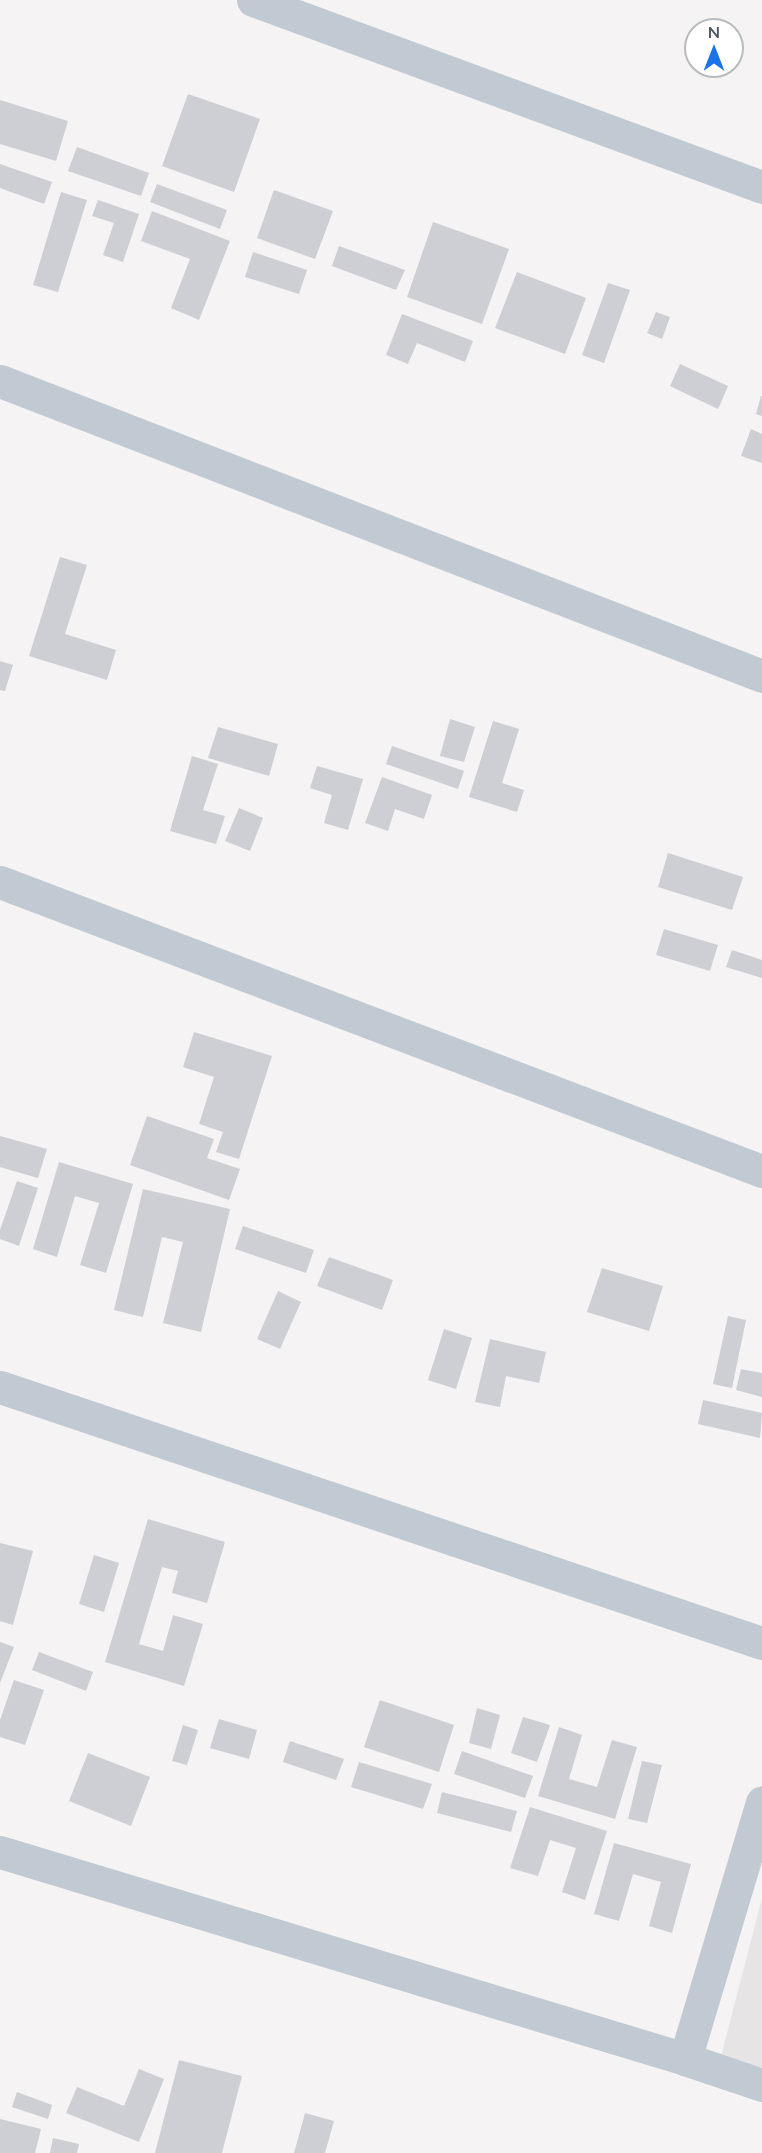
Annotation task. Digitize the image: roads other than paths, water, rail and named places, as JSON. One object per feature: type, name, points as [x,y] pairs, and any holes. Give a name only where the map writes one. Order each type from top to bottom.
[{"type":"street","points":[[253,0],[762,188]]},
{"type":"street","points":[[0,381],[762,676]]},
{"type":"street","points":[[0,882],[762,1171]]},
{"type":"street","points":[[0,1387],[762,1643]]},
{"type":"street","points":[[685,2059],[762,1802]]},
{"type":"street","points":[[0,1852],[685,2059],[762,2085]]}]
